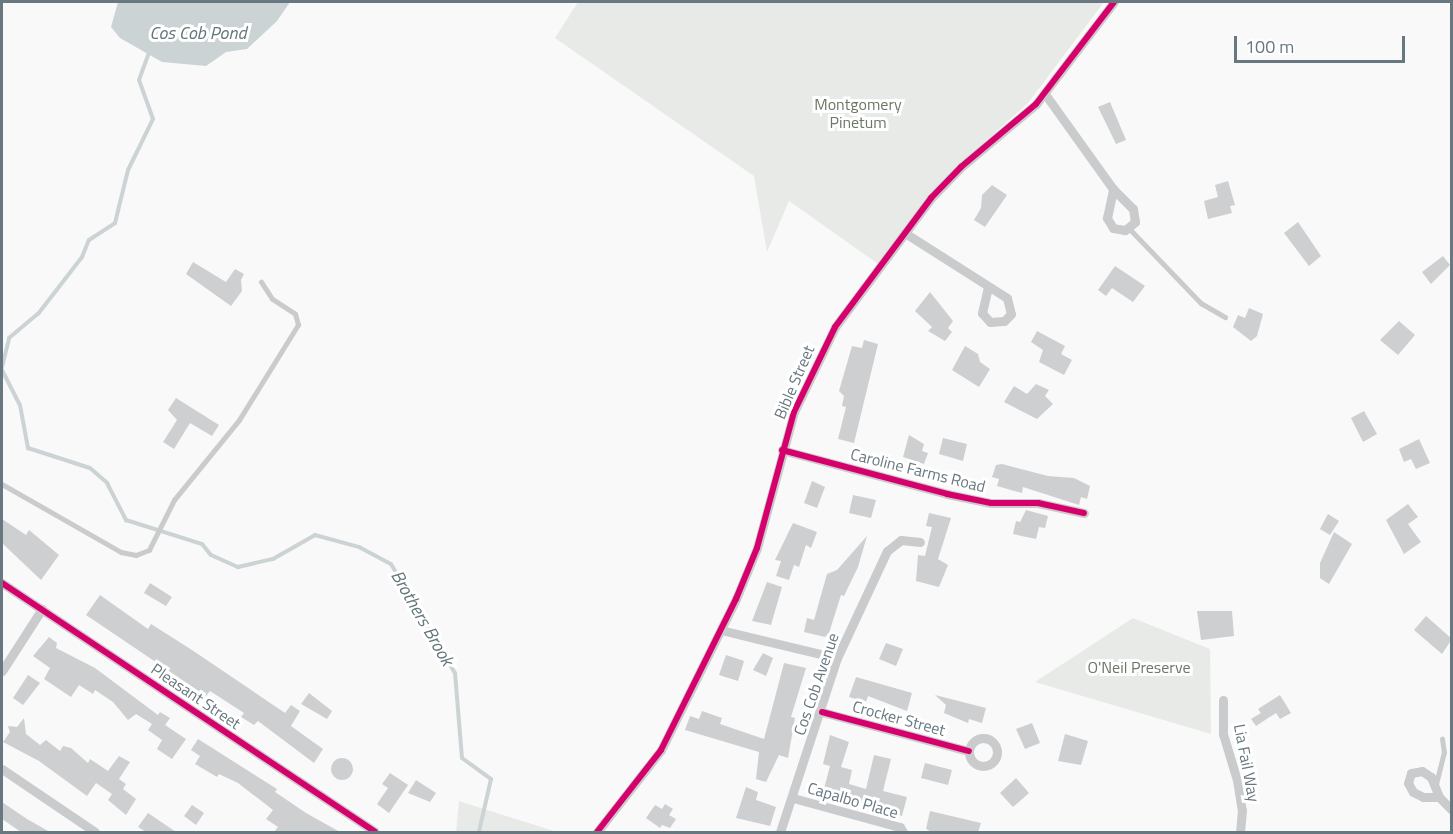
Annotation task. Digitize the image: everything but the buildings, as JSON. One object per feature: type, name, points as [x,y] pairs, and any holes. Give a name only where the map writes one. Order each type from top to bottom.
[{"type":"street","name":"Bible Street","points":[[597,832],[661,750],[721,630],[757,548],[782,450],[801,394],[828,338],[905,233],[955,173],[1045,94],[1114,2]]},
{"type":"street","points":[[1045,94],[1113,189],[1133,208],[1135,222],[1129,228],[1113,228],[1107,218],[1113,189]]},
{"type":"street","points":[[905,233],[988,286]]},
{"type":"street","name":"Caroline Farms Road","points":[[782,450],[947,494],[991,503],[1038,503],[1084,513]]},
{"type":"street","name":"Cos Cob Avenue","points":[[780,832],[822,712],[837,658],[887,551],[902,540],[920,542]]},
{"type":"street","name":"Pleasant Street","points":[[2,583],[375,832]]},
{"type":"street","points":[[2,671],[42,609]]},
{"type":"street","points":[[721,630],[837,658]]},
{"type":"street","name":"Lia Fail Way","points":[[1222,700],[1223,735],[1238,780],[1242,810],[1240,832]]},
{"type":"street","name":"Crocker Street","points":[[822,712],[969,751]]},
{"type":"street","points":[[2,769],[95,832]]},
{"type":"street","points":[[1439,797],[1423,797],[1413,792],[1409,777],[1422,771],[1436,784],[1439,797],[1452,810]]},
{"type":"street","name":"Capalbo Place","points":[[793,798],[900,827],[903,832]]},
{"type":"lane","points":[[1129,228],[1201,303],[1224,317]]},
{"type":"lane","points":[[2,484],[120,552],[143,553],[156,540],[174,500],[239,420],[298,325],[295,314],[272,299],[261,282]]},
{"type":"lane","points":[[1436,784],[1444,753],[1442,739]]},
{"type":"green space","name":"Montgomery Pinetum","points":[[578,2],[1104,2],[1028,103],[958,166],[881,266],[789,201],[767,252],[754,176],[555,38]]},
{"type":"green space","name":"O'Neil Preserve","points":[[1133,618],[1210,649],[1211,734],[1035,682]]},
{"type":"green space","points":[[459,801],[557,832],[456,832]]},
{"type":"water","name":"Cos Cob Pond","points":[[118,2],[290,2],[277,21],[247,49],[226,52],[206,66],[162,62],[120,38],[111,27]]},
{"type":"waterway","name":"Brothers Brook","points":[[2,367],[9,338],[38,314],[82,257],[89,240],[115,223],[128,170],[153,119],[139,80],[149,52]]},
{"type":"waterway","name":"Brothers Brook","points":[[2,370],[20,405],[28,448],[90,468],[107,483],[126,520],[202,544],[211,555],[238,567],[273,559],[315,535],[359,547],[391,564],[455,673],[462,758],[491,779],[479,832]]},
{"type":"cycle path","points":[[597,832],[661,750],[736,599],[757,548],[794,412],[835,327],[931,198],[961,167],[1036,104],[1114,2]]},
{"type":"cycle path","points":[[782,450],[947,494],[991,503],[1038,503],[1084,513]]},
{"type":"cycle path","points":[[2,583],[375,832]]},
{"type":"cycle path","points":[[822,712],[969,751]]}]
